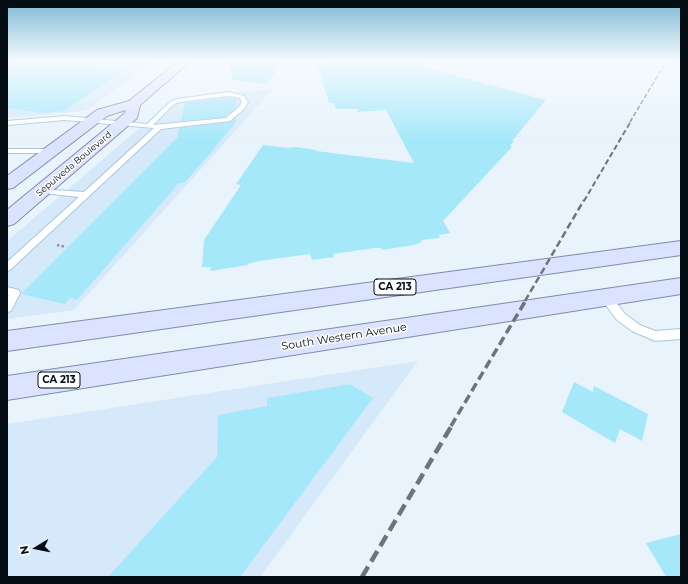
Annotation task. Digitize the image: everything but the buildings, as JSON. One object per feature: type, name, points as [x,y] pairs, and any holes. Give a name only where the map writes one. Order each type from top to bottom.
[{"type":"main road","name":"Sepulveda Boulevard","points":[[7,184],[102,113],[134,104],[154,87]]},
{"type":"main road","name":"Sepulveda Boulevard","points":[[7,220],[132,115],[134,104]]},
{"type":"main road","name":"CA 213","points":[[7,341],[681,248]]},
{"type":"main road","name":"South Western Avenue","points":[[7,388],[606,296],[681,286]]},
{"type":"lane","points":[[7,123],[65,118],[159,128],[228,120],[242,108],[245,102],[242,97],[229,94],[179,100],[172,103],[148,126]]},
{"type":"lane","points":[[7,268],[159,128]]},
{"type":"lane","points":[[7,151],[51,151]]},
{"type":"lane","points":[[42,191],[85,196]]},
{"type":"lane","points":[[7,308],[11,292]]},
{"type":"lane","points":[[606,296],[621,317],[636,328],[655,336],[681,334]]},
{"type":"shaded area","points":[[7,87],[119,87],[85,111],[7,118]]},
{"type":"shaded area","points":[[273,89],[74,310],[7,319],[7,241],[176,97]]},
{"type":"shaded area","points":[[418,361],[260,577],[7,577],[7,424]]},
{"type":"railway","points":[[630,122],[651,87]]},
{"type":"railway","points":[[584,201],[631,121]]},
{"type":"railway","points":[[525,301],[584,200]]},
{"type":"railway","points":[[451,426],[526,300]]},
{"type":"railway","points":[[362,577],[452,425]]}]
